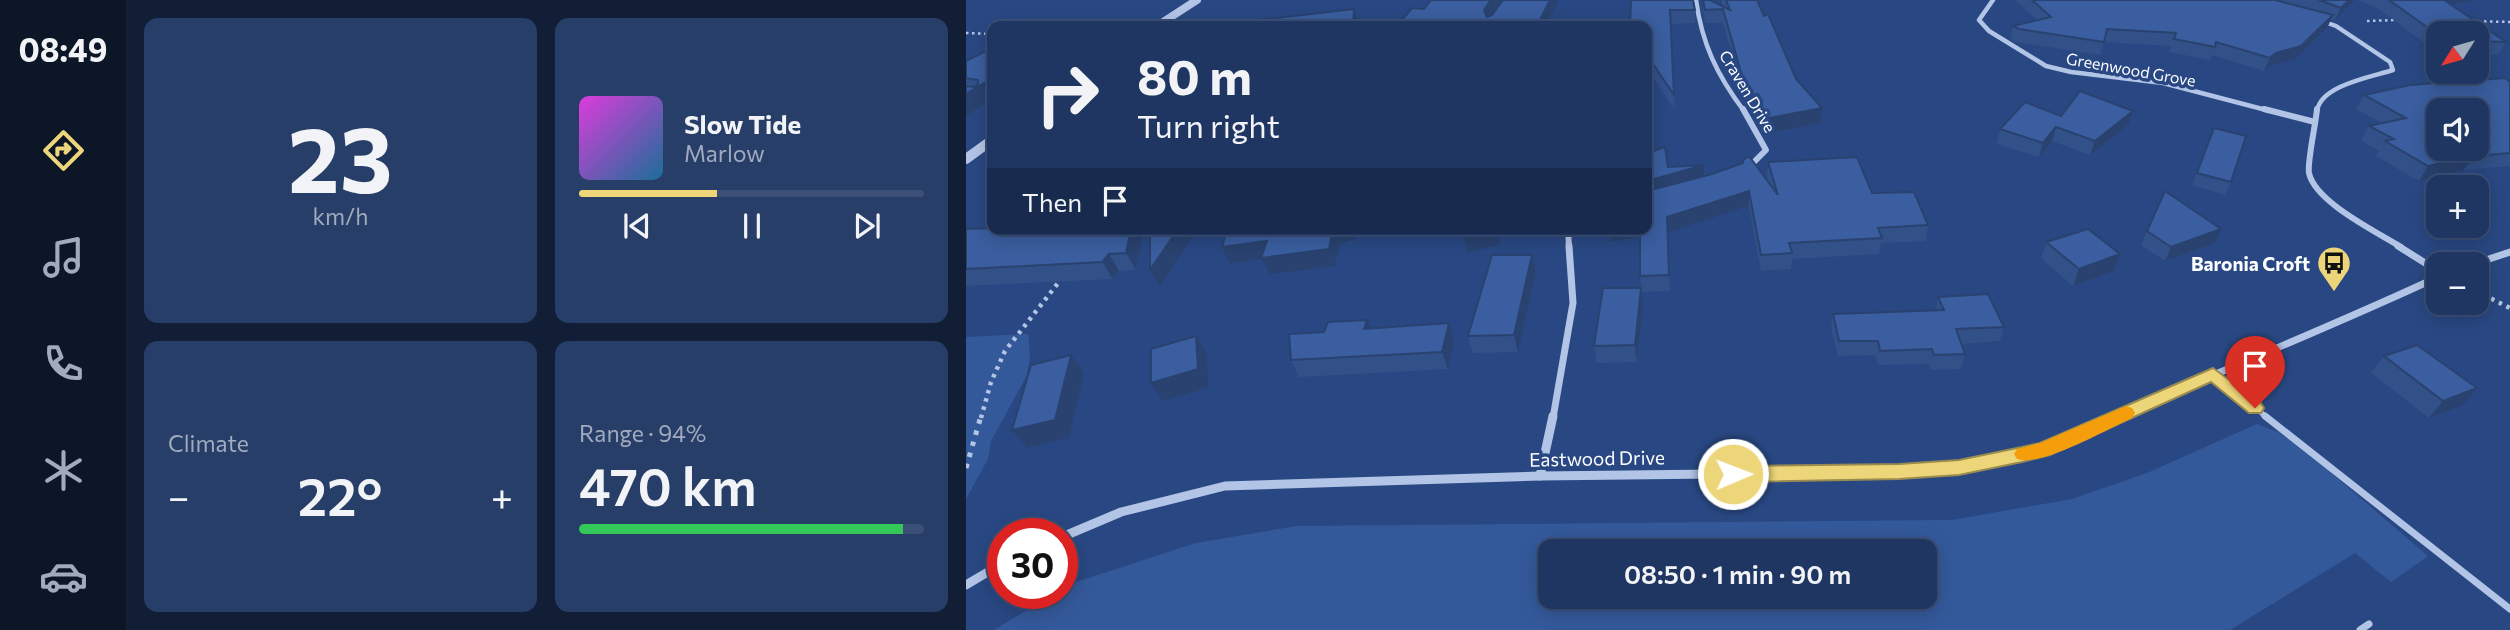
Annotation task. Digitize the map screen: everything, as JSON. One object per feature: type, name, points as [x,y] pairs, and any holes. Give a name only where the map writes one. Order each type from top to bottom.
[{"type":"street","points":[[1165,21],[1197,0]]},
{"type":"street","name":"Craven Drive","points":[[1696,0],[1700,35],[1717,72],[1759,131],[1766,150],[1753,165],[1737,173]]},
{"type":"street","name":"Greenwood Grove","points":[[1993,0],[1979,20],[1989,31],[2046,66],[2071,72],[2163,83],[2315,122]]},
{"type":"street","points":[[2310,16],[2336,26],[2390,62],[2393,70],[2329,92],[2318,105],[2309,173],[2318,190],[2339,208],[2426,263]]},
{"type":"street","points":[[966,159],[987,144]]},
{"type":"street","points":[[1540,476],[1560,387],[1573,303],[1568,235]]},
{"type":"street","points":[[2489,259],[2510,252]]},
{"type":"street","name":"Eastwood Drive","points":[[1078,530],[1121,512],[1225,486],[1540,476],[1899,472],[1959,467],[2043,450],[2213,374],[2344,321],[2426,283]]},
{"type":"street","points":[[966,584],[987,572]]},
{"type":"lane","points":[[2213,374],[2510,609]]},
{"type":"lane","points":[[2360,630],[2369,624]]},
{"type":"path","points":[[2321,21],[2403,20]]},
{"type":"path","points":[[2489,21],[2510,22]]},
{"type":"path","points":[[966,33],[987,34]]},
{"type":"path","points":[[966,468],[991,382],[1005,351],[1066,272]]},
{"type":"path","points":[[2489,298],[2510,308]]},
{"type":"shaded area","points":[[1028,334],[1030,355],[1027,375],[991,441],[988,459],[966,499],[966,337]]},
{"type":"shaded area","points":[[2257,424],[2278,432],[2302,448],[2428,556],[2391,582],[2355,553],[2230,630],[994,630],[1029,609],[1078,609],[1078,581],[1196,543],[1297,526],[1952,520],[2072,499],[2147,473]]},
{"type":"building","points":[[1431,0],[1491,0],[1484,10],[1487,17],[1492,15],[1503,0],[1550,0],[1540,21],[1401,21],[1412,8],[1424,9]]},
{"type":"building","points":[[1631,0],[1693,0],[1695,10],[1670,10],[1674,95],[1652,62],[1652,21],[1630,21]]},
{"type":"building","points":[[1703,0],[1710,0],[1730,10],[1726,0],[1757,0],[1764,16],[1768,14],[1796,79],[1822,108],[1764,119],[1746,90],[1723,9],[1705,10]]},
{"type":"building","points":[[2032,0],[2275,0],[2333,15],[2301,46],[2276,53],[2270,58],[2216,42],[2215,47],[2174,39],[2176,33],[2107,29],[2104,42],[2013,26],[2051,17]]},
{"type":"building","points":[[2319,0],[2349,0],[2341,8]]},
{"type":"building","points":[[2389,0],[2444,0],[2475,21],[2426,21],[2426,26]]},
{"type":"building","points":[[1354,9],[1353,21],[1252,21]]},
{"type":"building","points":[[2489,30],[2506,42],[2489,41]]},
{"type":"building","points":[[987,50],[987,81],[966,94],[966,86],[974,87],[978,80],[966,78],[966,61]]},
{"type":"building","points":[[2505,78],[2510,82],[2510,153],[2489,155],[2489,98],[2426,98],[2426,161],[2451,161],[2428,166],[2385,141],[2394,139],[2369,126],[2406,118],[2364,95],[2410,85],[2489,84],[2489,79]]},
{"type":"building","points":[[2080,91],[2133,111],[2095,141],[2056,127],[2043,143],[2000,129],[2025,102],[2061,116]]},
{"type":"building","points":[[2214,128],[2246,136],[2231,182],[2197,173]]},
{"type":"building","points":[[1665,147],[1668,167],[1704,165],[1652,180],[1652,151]]},
{"type":"building","points":[[1749,156],[1778,195],[1768,162],[1857,157],[1872,193],[1914,192],[1928,225],[1878,228],[1882,238],[1789,243],[1792,253],[1761,255],[1749,191],[1667,217],[1669,275],[1640,276],[1640,235],[1652,235],[1652,190],[1712,174],[1743,163]]},
{"type":"building","points":[[2165,191],[2221,229],[2171,247],[2147,231]]},
{"type":"building","points":[[987,228],[987,235],[1130,235],[1126,253],[1109,254],[1102,262],[966,269],[966,229]]},
{"type":"building","points":[[2088,229],[2120,254],[2079,269],[2046,242]]},
{"type":"building","points":[[1150,235],[1174,235],[1150,270]]},
{"type":"building","points":[[1225,235],[1332,235],[1329,249],[1261,258],[1267,241],[1222,247]]},
{"type":"building","points":[[1492,255],[1532,255],[1514,335],[1468,336]]},
{"type":"building","points":[[1603,288],[1641,288],[1635,345],[1594,346]]},
{"type":"building","points":[[1988,294],[2004,327],[1956,329],[1965,354],[1934,355],[1932,349],[1880,351],[1878,341],[1839,341],[1833,314],[1944,310],[1938,297]]},
{"type":"building","points":[[1367,320],[1364,329],[1449,323],[1442,352],[1291,360],[1289,334],[1324,332],[1328,322]]},
{"type":"building","points":[[1196,336],[1198,369],[1151,383],[1151,349]]},
{"type":"building","points":[[2417,345],[2477,388],[2443,401],[2384,356]]},
{"type":"building","points":[[1071,355],[1055,420],[1012,430],[1031,365]]},
{"type":"slow traffic","points":[[2024,454],[2043,450],[2126,413]]},
{"type":"place","name":"Baronia Croft","points":[[2334,293]]},
{"type":"route","points":[[1733,474],[1899,472],[1959,467],[2043,450],[2213,374],[2255,408]]}]
